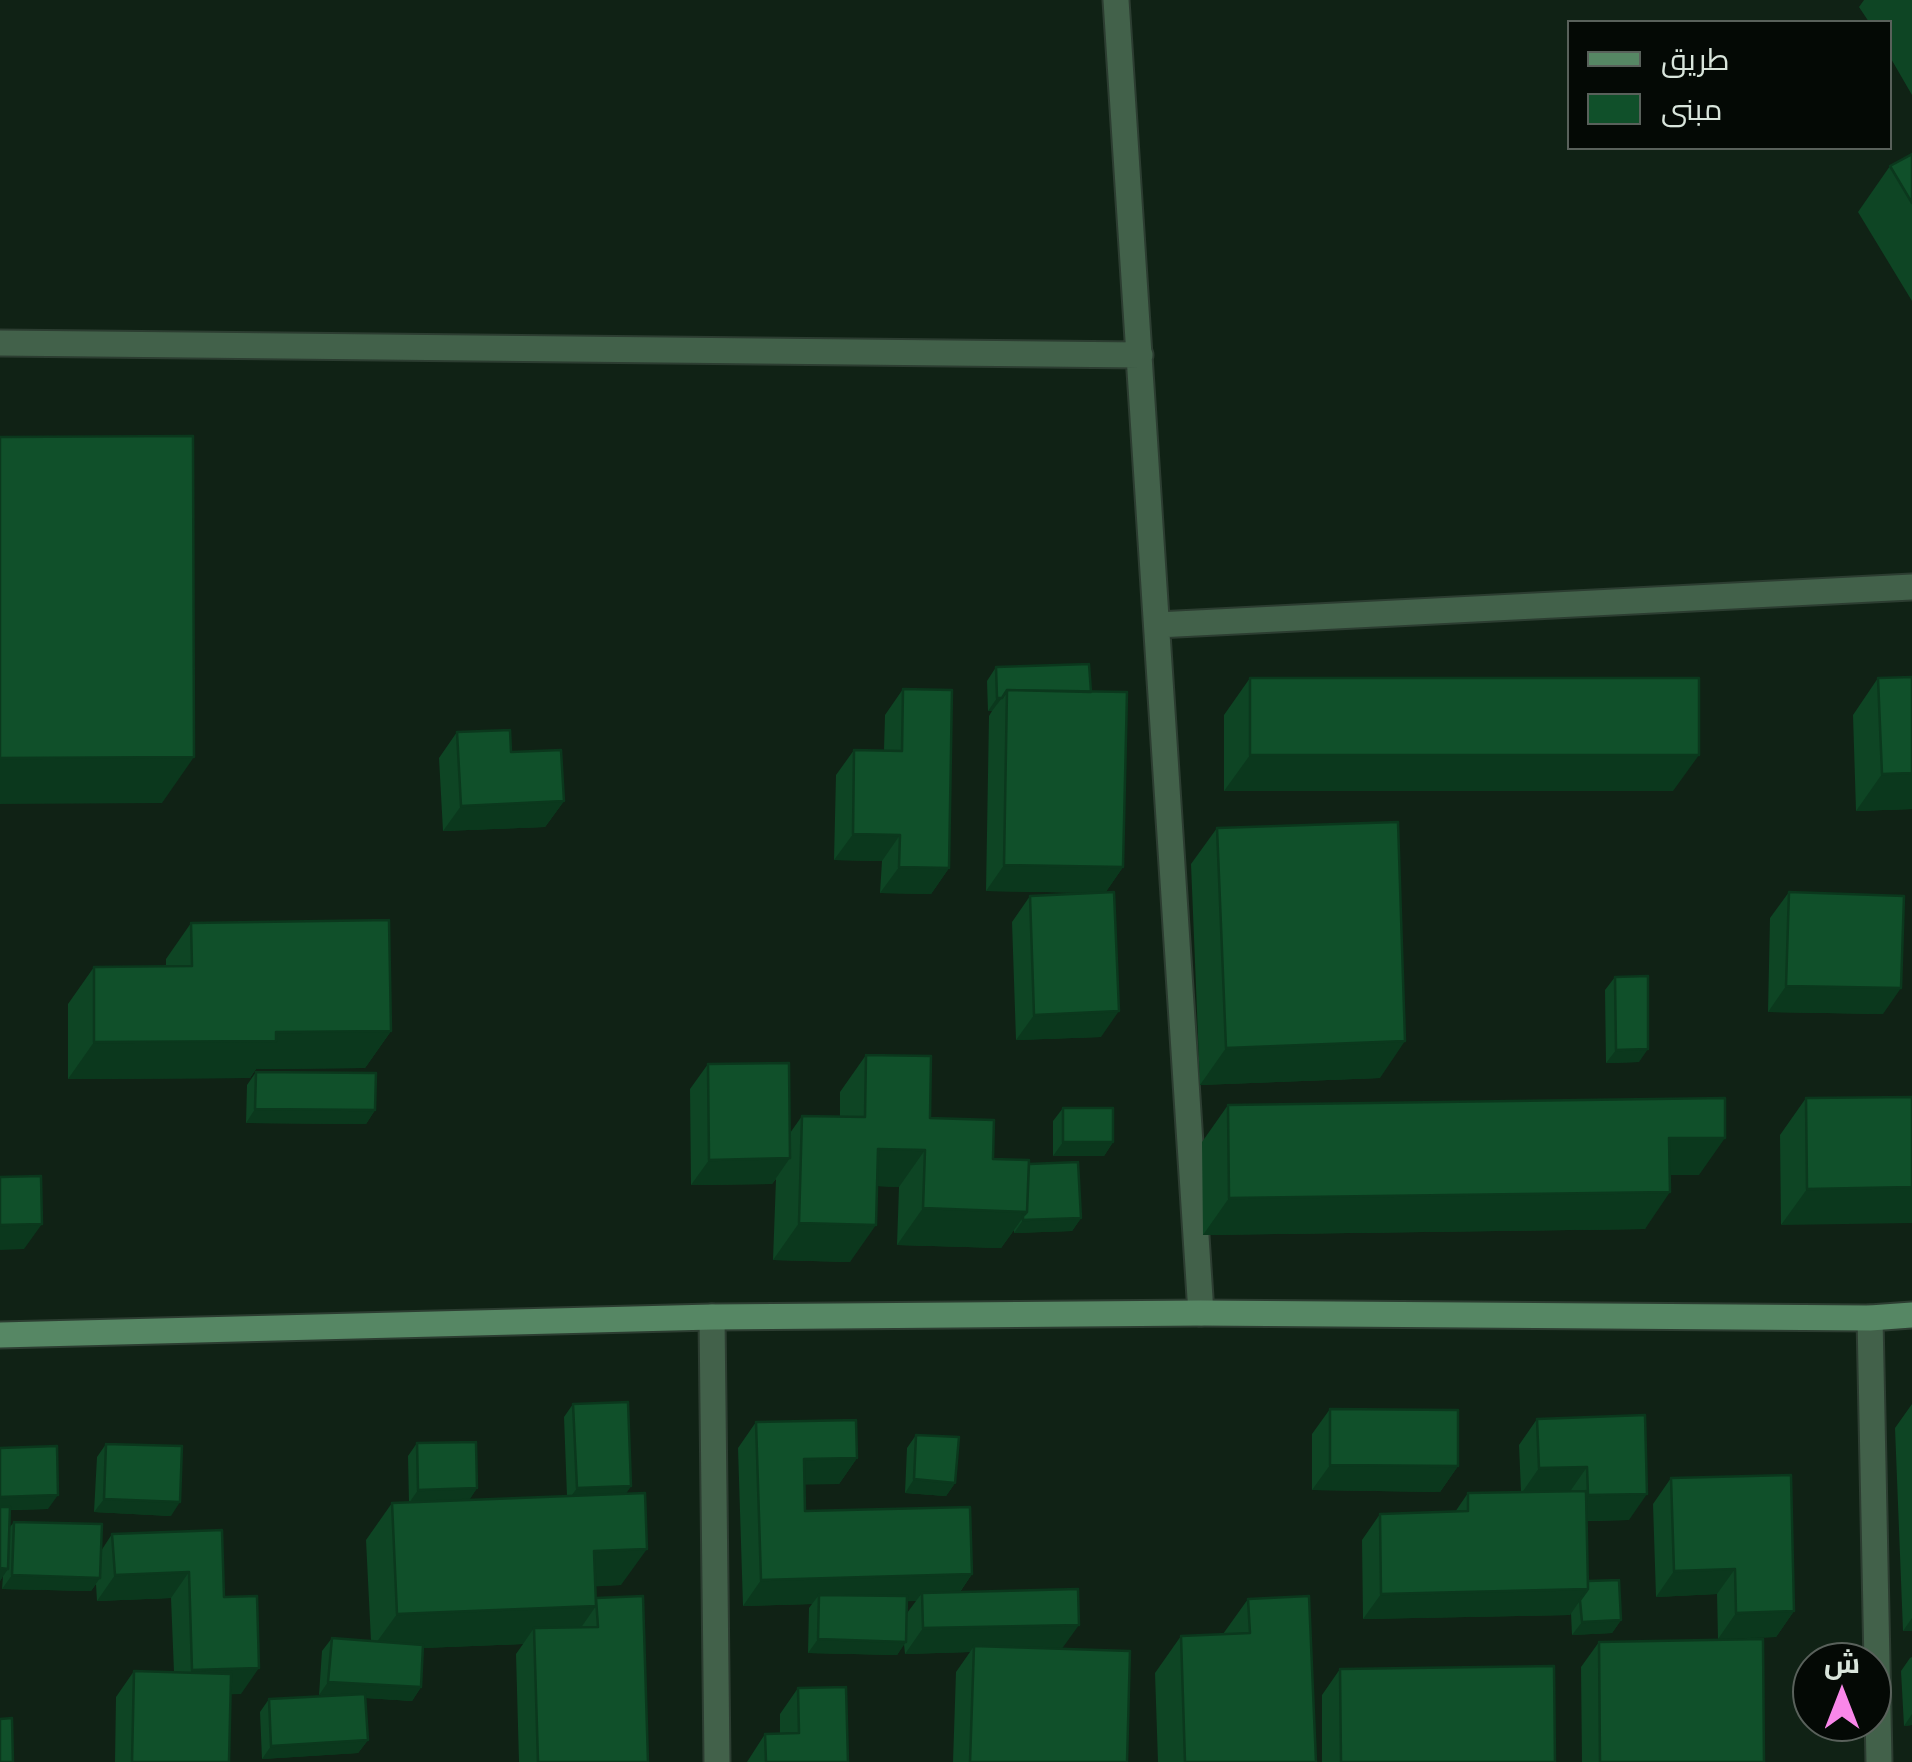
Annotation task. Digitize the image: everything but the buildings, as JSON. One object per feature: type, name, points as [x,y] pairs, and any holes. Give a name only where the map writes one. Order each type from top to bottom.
[{"type":"street","points":[[1116,0],[1201,1313]]},
{"type":"street","points":[[0,343],[1140,355]]},
{"type":"street","points":[[1158,624],[1912,587]]},
{"type":"street","points":[[0,1335],[712,1317],[1201,1313],[1912,1316]]},
{"type":"street","points":[[712,1317],[717,1762]]},
{"type":"street","points":[[1870,1318],[1879,1762]]}]
